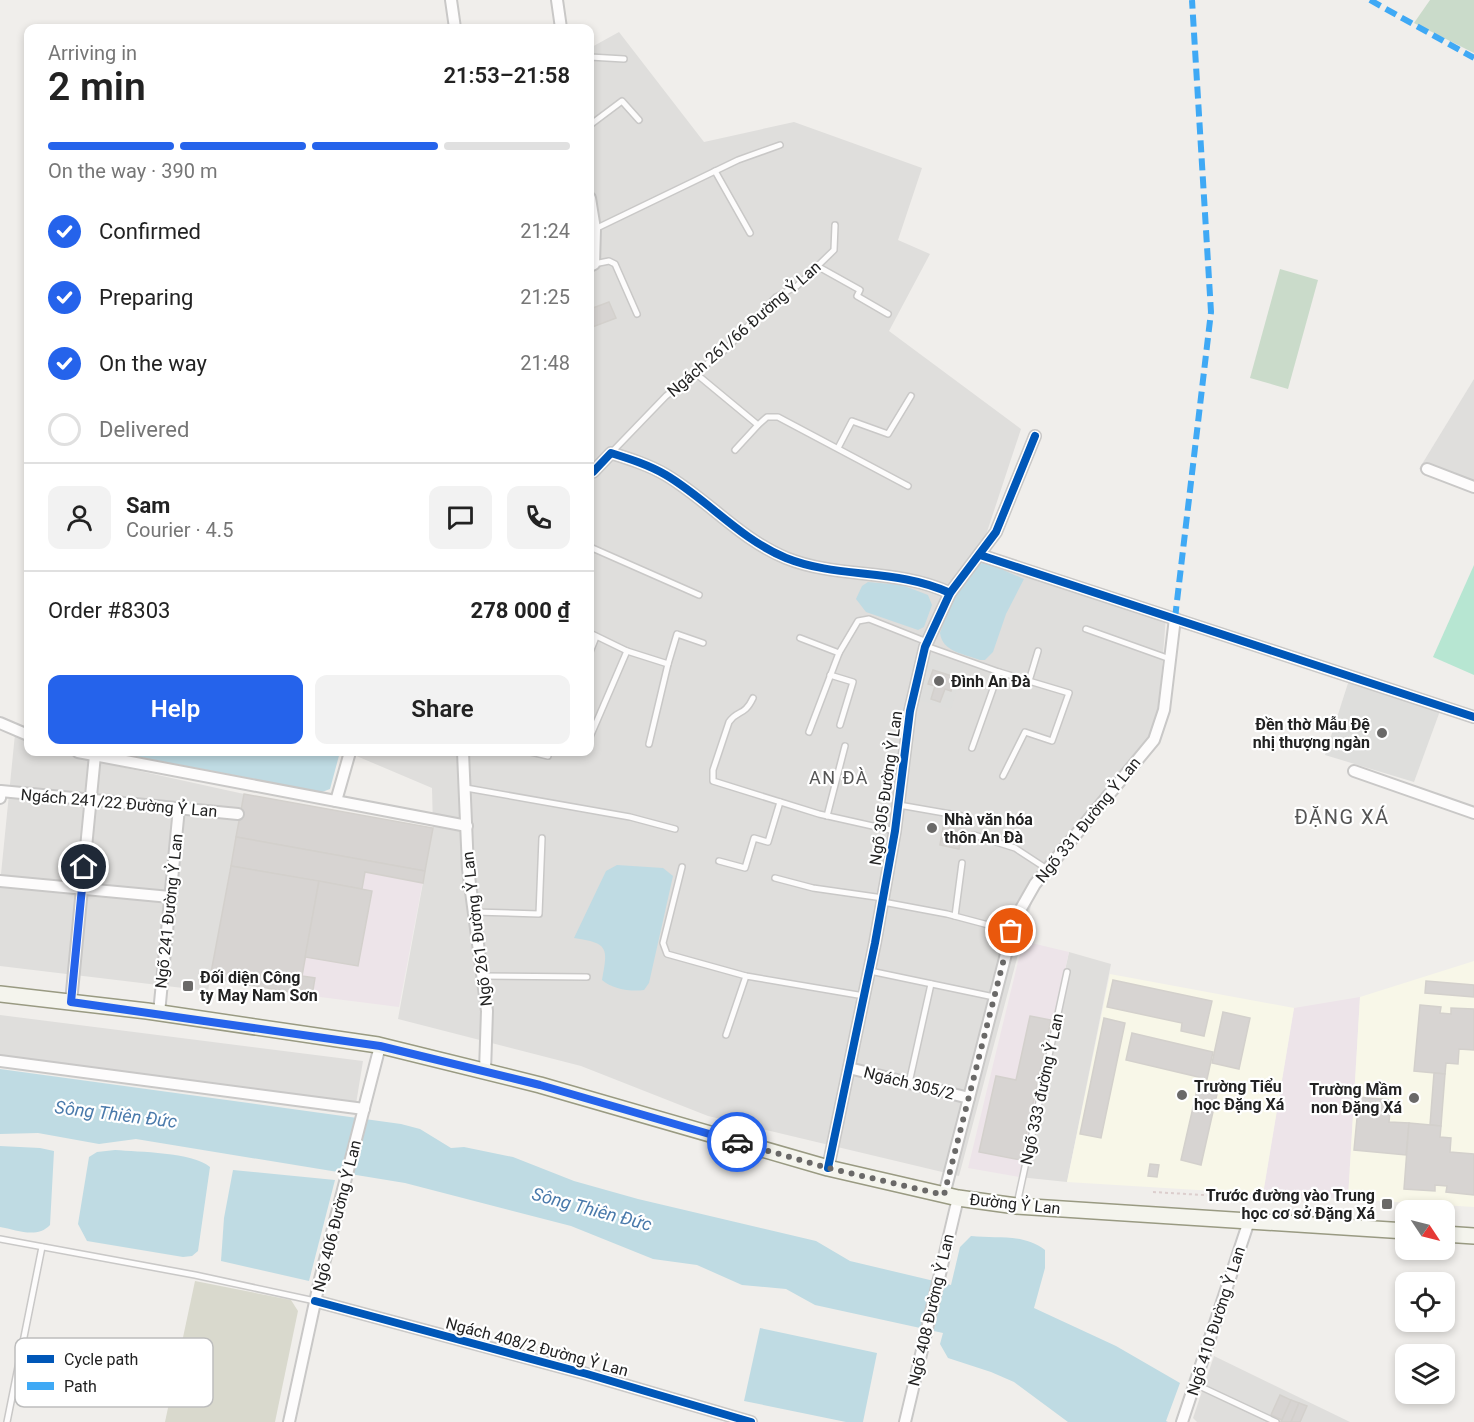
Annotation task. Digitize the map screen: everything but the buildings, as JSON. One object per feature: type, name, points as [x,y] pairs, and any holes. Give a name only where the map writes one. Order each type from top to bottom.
[{"type":"main road","name":"Đường Ỷ Lan","points":[[0,994],[159,1013],[380,1046],[485,1071],[828,1168],[951,1197],[1016,1206],[1395,1230]]},
{"type":"main road","points":[[1455,1235],[1474,1236]]},
{"type":"street","points":[[451,0],[454,24]]},
{"type":"street","points":[[557,0],[560,24]]},
{"type":"street","points":[[594,223],[594,241]]},
{"type":"street","name":"Ngõ 305 Đường Ỷ Lan","points":[[828,1168],[870,971],[896,831],[910,711],[926,644],[950,593],[996,532],[1035,436]]},
{"type":"street","points":[[594,472],[611,453],[666,475],[748,538],[785,558],[810,566],[912,579],[950,593]]},
{"type":"street","points":[[1427,469],[1473,484]]},
{"type":"street","points":[[980,555],[1474,717]]},
{"type":"street","name":"Ngõ 331 Đường Ỷ Lan","points":[[951,1197],[969,1098],[1011,931],[1024,902],[1047,869],[1154,740],[1164,710],[1175,618]]},
{"type":"street","points":[[0,723],[24,733]]},
{"type":"street","points":[[71,1002],[90,800],[98,756]]},
{"type":"street","points":[[108,756],[467,826]]},
{"type":"street","points":[[336,801],[349,756]]},
{"type":"street","name":"Ngõ 261 Đường Ỷ Lan","points":[[463,756],[468,869],[487,1011],[485,1071]]},
{"type":"street","points":[[1354,771],[1474,813]]},
{"type":"street","points":[[0,798],[1,791]]},
{"type":"street","name":"Ngách 241/22 Đường Ỷ Lan","points":[[1,791],[238,814]]},
{"type":"street","name":"Ngõ 241 Đường Ỷ Lan","points":[[159,1013],[179,808]]},
{"type":"street","points":[[0,881],[170,897]]},
{"type":"street","name":"Ngõ 406 Đường Ỷ Lan","points":[[289,1422],[315,1301],[380,1046]]},
{"type":"street","points":[[0,1061],[364,1108]]},
{"type":"street","name":"Ngách 305/2","points":[[849,1068],[969,1098]]},
{"type":"street","name":"Ngõ 408 Đường Ỷ Lan","points":[[905,1422],[945,1251],[951,1197]]},
{"type":"street","name":"Ngõ 410 Đường Ỷ Lan","points":[[1182,1422],[1249,1221]]},
{"type":"street","name":"Ngách 408/2 Đường Ỷ Lan","points":[[315,1301],[587,1374],[751,1422]]},
{"type":"lane","points":[[594,57],[624,59]]},
{"type":"lane","points":[[594,122],[622,101],[639,120]]},
{"type":"lane","points":[[595,229],[738,159],[780,146]]},
{"type":"lane","points":[[715,171],[750,233]]},
{"type":"lane","name":"Ngách 261/66 Đường Ỷ Lan","points":[[611,453],[649,412],[694,372],[726,349],[776,297],[797,286],[834,250],[835,225]]},
{"type":"lane","points":[[594,265],[609,261],[615,264],[637,314]]},
{"type":"lane","points":[[817,266],[860,290],[857,296],[888,314]]},
{"type":"lane","points":[[694,372],[758,425]]},
{"type":"lane","points":[[838,448],[852,421],[888,435],[911,396]]},
{"type":"lane","points":[[735,450],[767,417],[778,417],[908,486]]},
{"type":"lane","points":[[594,549],[699,594]]},
{"type":"lane","points":[[809,732],[839,652],[853,625],[864,618],[999,672],[1069,693],[1052,741],[1025,732],[1003,776]]},
{"type":"lane","points":[[1086,629],[1170,659]]},
{"type":"lane","points":[[650,744],[677,634],[703,643]]},
{"type":"lane","points":[[594,642],[596,637],[627,651],[668,664]]},
{"type":"lane","points":[[801,638],[839,652]]},
{"type":"lane","points":[[594,728],[627,651]]},
{"type":"lane","points":[[1029,681],[1038,651]]},
{"type":"lane","points":[[972,748],[999,672]]},
{"type":"lane","points":[[830,675],[853,682],[840,725]]},
{"type":"lane","points":[[753,698],[747,710],[734,716],[729,722],[711,776],[717,782],[827,816],[896,831]]},
{"type":"lane","points":[[827,816],[845,746]]},
{"type":"lane","points":[[466,788],[630,817],[675,829]]},
{"type":"lane","points":[[719,861],[745,868],[754,838],[768,842],[780,802]]},
{"type":"lane","points":[[899,805],[962,816]]},
{"type":"lane","points":[[974,835],[1015,848],[1047,869]]},
{"type":"lane","points":[[474,912],[538,914],[542,838]]},
{"type":"lane","points":[[955,916],[962,863]]},
{"type":"lane","points":[[682,867],[663,949],[666,954],[746,976],[864,996]]},
{"type":"lane","points":[[775,878],[813,888],[955,916],[1011,931]]},
{"type":"lane","points":[[870,971],[994,997]]},
{"type":"lane","name":"Ngõ 333 đường Ỷ Lan","points":[[1016,1206],[1067,972]]},
{"type":"lane","points":[[483,976],[587,977]]},
{"type":"lane","points":[[726,1035],[746,976]]},
{"type":"lane","points":[[909,1083],[931,984]]},
{"type":"lane","points":[[0,1239],[195,1275],[315,1301]]},
{"type":"lane","points":[[24,1338],[42,1247]]},
{"type":"lane","points":[[7,1422],[15,1382]]},
{"type":"lane","points":[[1195,1384],[1276,1422]]},
{"type":"path","points":[[1153,1192],[1303,1201]]},
{"type":"shaded area","points":[[619,32],[704,142],[794,122],[922,168],[898,240],[930,254],[889,331],[1021,429],[981,550],[1166,616],[1156,745],[1036,887],[959,1176],[708,1116],[581,1066],[398,1019],[433,828],[432,788],[356,756],[594,756],[594,46]]},
{"type":"shaded area","points":[[1474,379],[1474,491],[1419,469]]},
{"type":"shaded area","name":"Đình An Đà","points":[[932,655],[964,664],[951,709],[915,699],[927,657]]},
{"type":"shaded area","name":"Đền thờ Mẫu Đệ nhị thượng ngàn","points":[[1349,680],[1440,711],[1414,782],[1325,755]]},
{"type":"shaded area","points":[[15,734],[24,737],[24,756],[76,756],[244,794],[208,991],[0,966],[0,884]]},
{"type":"shaded area","points":[[244,794],[433,828],[399,1007],[312,996],[210,978]]},
{"type":"shaded area","points":[[1023,941],[1069,952],[1019,1177],[968,1168]]},
{"type":"shaded area","points":[[1069,952],[1111,964],[1067,1182],[1019,1177]]},
{"type":"shaded area","name":"Trường Mầm non Đặng Xá","points":[[1474,961],[1474,1207],[1455,1206],[1455,1200],[1395,1200],[1395,1202],[1348,1199],[1360,997]]},
{"type":"shaded area","name":"Trường Tiểu học Đặng Xá","points":[[1110,974],[1294,1008],[1263,1194],[1067,1182]]},
{"type":"shaded area","points":[[1360,997],[1348,1199],[1263,1194],[1294,1008]]},
{"type":"shaded area","points":[[0,1015],[363,1061],[356,1104],[0,1059]]},
{"type":"shaded area","points":[[195,1281],[291,1300],[298,1311],[275,1422],[165,1422],[168,1407],[213,1407],[213,1338],[183,1338]]},
{"type":"shaded area","points":[[1214,1356],[1350,1422],[1197,1422],[1193,1418]]},
{"type":"green space","points":[[1430,0],[1474,0],[1474,53],[1414,23]]},
{"type":"green space","points":[[1280,269],[1318,280],[1288,389],[1250,378]]},
{"type":"green space","points":[[1474,565],[1474,675],[1433,657]]},
{"type":"water","points":[[985,562],[1024,579],[1006,614],[993,652],[985,660],[980,660],[950,648],[945,644],[940,633],[964,582],[970,573]]},
{"type":"water","points":[[868,582],[902,585],[928,595],[932,605],[924,627],[918,630],[866,612],[856,599],[862,586]]},
{"type":"water","points":[[134,756],[339,756],[330,789],[322,792]]},
{"type":"water","points":[[617,865],[663,868],[673,876],[649,983],[644,990],[622,989],[606,983],[602,980],[605,961],[603,949],[594,942],[574,938],[606,871]]},
{"type":"water","name":"Sông Thiên Đức","points":[[0,1069],[401,1124],[420,1129],[451,1148],[464,1147],[513,1157],[574,1181],[638,1199],[816,1241],[850,1261],[951,1285],[960,1247],[971,1236],[1028,1241],[1045,1250],[1045,1268],[1034,1308],[1116,1346],[1180,1383],[1166,1421],[1168,1422],[1068,1422],[1014,1382],[948,1358],[940,1344],[943,1333],[815,1305],[786,1289],[742,1285],[697,1265],[653,1259],[571,1226],[405,1183],[136,1139],[99,1144],[38,1133],[0,1134]]},
{"type":"water","points":[[0,1146],[54,1151],[50,1225],[39,1232],[0,1227]]},
{"type":"water","points":[[115,1150],[191,1158],[210,1167],[198,1251],[192,1256],[183,1257],[87,1241],[78,1224],[89,1157],[97,1152]]},
{"type":"water","points":[[233,1170],[335,1180],[309,1281],[221,1261],[224,1218]]},
{"type":"water","points":[[760,1328],[877,1353],[863,1422],[846,1422],[744,1401]]},
{"type":"marked path","points":[[1175,618],[1211,312],[1192,0]]},
{"type":"marked path","points":[[1370,0],[1474,58]]},
{"type":"cycle path","points":[[828,1168],[875,943],[895,831],[910,711],[925,647],[950,593],[996,532],[1035,436]]},
{"type":"cycle path","points":[[594,471],[611,453],[646,465],[666,475],[754,541],[786,558],[826,569],[909,580],[950,593]]},
{"type":"cycle path","points":[[980,555],[1474,717]]},
{"type":"cycle path","points":[[315,1301],[587,1374],[751,1422]]},
{"type":"way so far","points":[[737,1142],[828,1168],[944,1195],[1011,931]]},
{"type":"place","name":"Đình An Đà","points":[[939,681]]},
{"type":"place","name":"Đền thờ Mẫu Đệ nhị thượng ngàn","points":[[1382,733]]},
{"type":"place","name":"Nhà văn hóa thôn An Đà","points":[[932,828]]},
{"type":"place","name":"Đối diện Công ty May Nam Sơn","points":[[188,986]]},
{"type":"place","name":"Trường Tiểu học Đặng Xá","points":[[1182,1095]]},
{"type":"place","name":"Trường Mầm non Đặng Xá","points":[[1414,1098]]},
{"type":"place","name":"Trước đường vào Trung học cơ sở Đặng Xá","points":[[1387,1204]]},
{"type":"district","name":"AN ĐÀ","points":[[839,777]]},
{"type":"district","name":"ĐẶNG XÁ","points":[[1342,817]]},
{"type":"route","points":[[84,867],[71,1002],[147,1011],[380,1046],[540,1085],[737,1142]]}]
